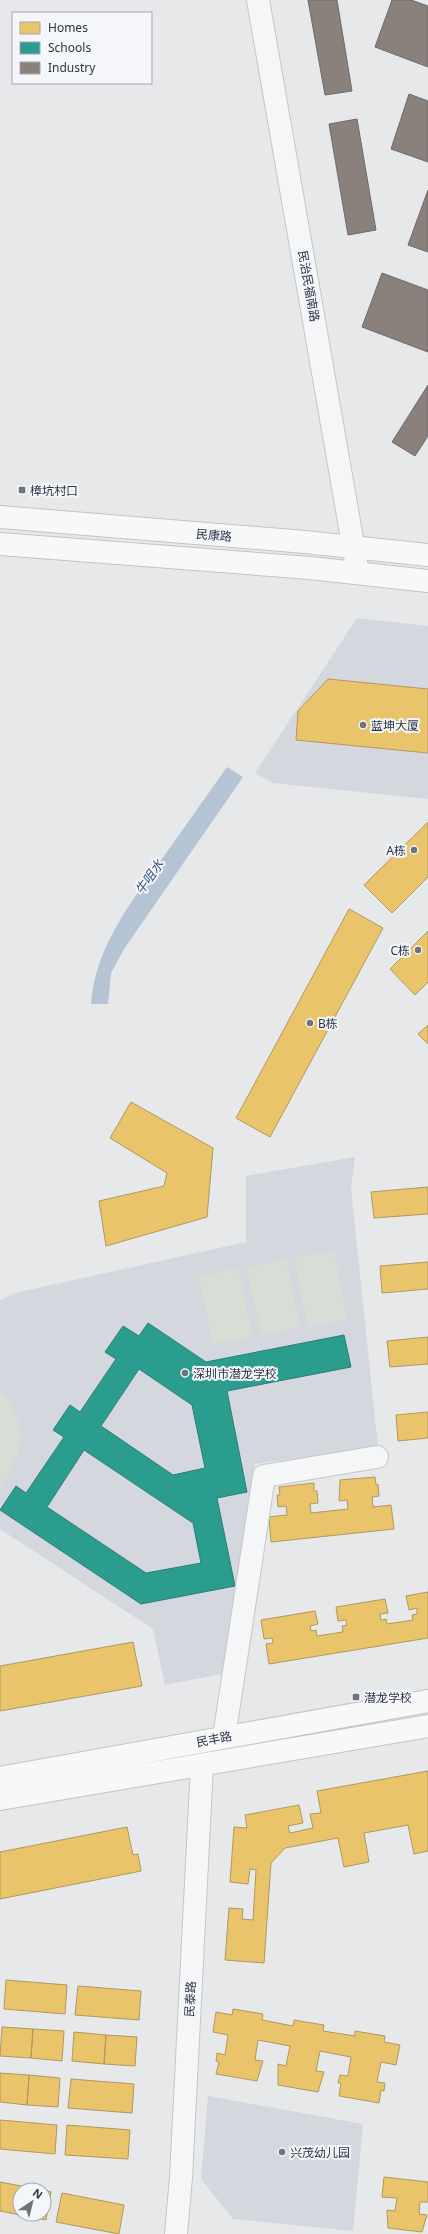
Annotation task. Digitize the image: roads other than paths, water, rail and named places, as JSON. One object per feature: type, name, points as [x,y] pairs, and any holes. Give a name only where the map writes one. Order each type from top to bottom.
[{"type":"main road","name":"民康路","points":[[0,517],[354,547],[428,555]]},
{"type":"main road","points":[[0,544],[358,573],[428,581]]},
{"type":"main road","name":"民丰路","points":[[0,1778],[428,1701]]},
{"type":"main road","name":"民丰路","points":[[0,1800],[428,1726]]},
{"type":"street","name":"民治民福南路","points":[[258,0],[358,573]]},
{"type":"street","points":[[224,1737],[264,1476],[377,1457]]},
{"type":"street","name":"民泰路","points":[[176,2234],[181,2177],[202,1765]]},
{"type":"water","points":[[227,767],[243,777],[124,949],[111,973],[108,1004],[91,1004],[94,983],[100,963],[107,944],[117,926],[140,890]]},
{"type":"place","name":"樟坑村口","points":[[22,490]]},
{"type":"place","name":"蓝坤大厦","points":[[363,725]]},
{"type":"place","name":"A栋","points":[[414,850]]},
{"type":"place","name":"C栋","points":[[418,950]]},
{"type":"place","name":"B栋","points":[[310,1023]]},
{"type":"place","name":"深圳市潜龙学校","points":[[185,1373]]},
{"type":"place","name":"潜龙学校","points":[[356,1697]]},
{"type":"place","name":"兴茂幼儿园","points":[[282,2152]]},
{"type":"water label","name":"牛咀水","points":[[149,877]]}]
